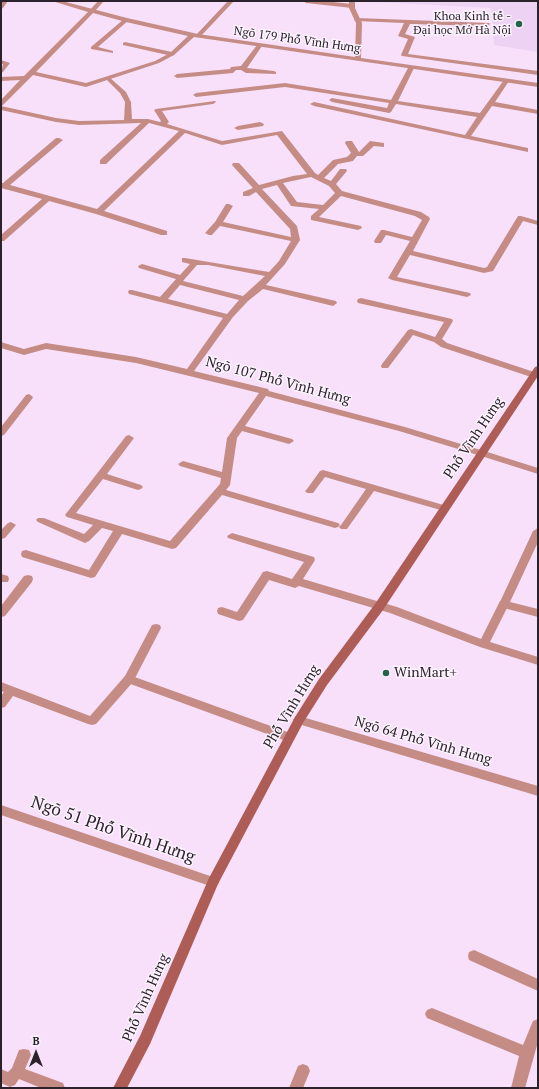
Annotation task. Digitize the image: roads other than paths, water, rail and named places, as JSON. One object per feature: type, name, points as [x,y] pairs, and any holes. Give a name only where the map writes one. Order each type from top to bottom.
[{"type":"main road","name":"Phố Vĩnh Hưng","points":[[120,1088],[145,1040],[214,882],[289,737],[323,682],[379,607],[536,372]]},
{"type":"street","points":[[1,7],[5,1]]},
{"type":"street","name":"Ngõ 179 Phố Vĩnh Hưng","points":[[55,1],[126,20],[195,35],[258,46],[538,86]]},
{"type":"street","points":[[1,104],[30,76],[101,1]]},
{"type":"street","points":[[1,79],[30,76],[86,85],[108,79],[157,62],[172,54],[195,35],[231,1]]},
{"type":"street","points":[[306,1],[352,4],[359,23],[358,60]]},
{"type":"street","points":[[111,52],[93,48],[126,20]]},
{"type":"street","points":[[357,20],[487,24]]},
{"type":"street","points":[[408,21],[401,36],[412,37],[404,55],[538,72]]},
{"type":"street","points":[[125,44],[172,54]]},
{"type":"street","points":[[243,68],[258,46]]},
{"type":"street","points":[[1,62],[7,63],[1,71]]},
{"type":"street","points":[[177,76],[233,71],[233,68],[243,68],[246,71],[274,73]]},
{"type":"street","points":[[332,100],[389,111],[411,68]]},
{"type":"street","points":[[108,79],[123,92],[128,102],[128,121]]},
{"type":"street","points":[[467,137],[506,81]]},
{"type":"street","points":[[196,95],[285,85],[483,116]]},
{"type":"street","points":[[161,124],[165,122],[158,110],[213,102]]},
{"type":"street","points":[[314,104],[525,150]]},
{"type":"street","points":[[491,104],[538,112]]},
{"type":"street","points":[[1,108],[66,122],[148,121],[184,130],[222,143],[279,133],[288,128]]},
{"type":"street","points":[[104,162],[148,121]]},
{"type":"street","points":[[238,128],[257,124],[262,136]]},
{"type":"street","points":[[99,212],[184,130]]},
{"type":"street","points":[[279,133],[312,175],[332,184],[339,193],[418,214],[426,218],[415,240],[392,278],[467,295]]},
{"type":"street","points":[[3,185],[60,140]]},
{"type":"street","points":[[349,143],[355,153]]},
{"type":"street","points":[[355,153],[360,154],[373,143],[381,145]]},
{"type":"street","points":[[320,178],[336,162],[350,159],[355,153]]},
{"type":"street","points":[[218,223],[296,240],[294,228],[236,165]]},
{"type":"street","points":[[332,184],[343,171]]},
{"type":"street","points":[[246,194],[258,188],[312,175]]},
{"type":"street","points":[[279,183],[294,204],[326,207]]},
{"type":"street","points":[[3,185],[99,212],[164,233]]},
{"type":"street","points":[[339,193],[314,218],[358,228]]},
{"type":"street","points":[[1,239],[47,198]]},
{"type":"street","points":[[209,234],[229,206]]},
{"type":"street","points":[[408,252],[484,271],[490,269],[521,218],[538,222]]},
{"type":"street","points":[[378,241],[384,232],[415,240]]},
{"type":"street","name":"Ngõ 107 Phố Vĩnh Hưng","points":[[296,240],[282,262],[261,286],[244,299],[229,317],[189,372],[265,391],[402,429],[538,471]]},
{"type":"street","points":[[185,260],[202,264],[208,262],[270,275]]},
{"type":"street","points":[[162,300],[195,262]]},
{"type":"street","points":[[142,266],[180,280],[244,299]]},
{"type":"street","points":[[261,286],[332,303]]},
{"type":"street","points":[[132,292],[229,317]]},
{"type":"street","points":[[361,301],[449,321],[437,340]]},
{"type":"street","points":[[385,366],[411,332],[437,340],[444,345],[536,372]]},
{"type":"street","points":[[1,345],[24,352],[46,346],[136,360],[189,372]]},
{"type":"street","points":[[70,515],[172,545],[225,485],[232,438],[265,391]]},
{"type":"street","points":[[1,433],[29,397]]},
{"type":"street","points":[[240,427],[289,441]]},
{"type":"street","points":[[57,528],[70,515],[129,438]]},
{"type":"street","points":[[183,464],[226,476]]},
{"type":"street","points":[[310,491],[323,473],[444,508]]},
{"type":"street","points":[[100,475],[138,487]]},
{"type":"street","points":[[220,491],[340,526],[372,487]]},
{"type":"street","points":[[41,520],[85,539],[100,524]]},
{"type":"street","points":[[1,536],[11,524]]},
{"type":"street","points":[[26,554],[91,574],[120,529]]},
{"type":"street","points":[[484,644],[538,531]]},
{"type":"street","points":[[222,611],[239,617],[267,575],[295,584],[310,560],[232,536]]},
{"type":"street","points":[[1,613],[28,579]]},
{"type":"street","points":[[296,581],[393,610],[484,644],[538,661]]},
{"type":"street","points":[[504,604],[538,613]]},
{"type":"street","points":[[1,686],[92,721],[129,680],[156,628]]},
{"type":"street","points":[[129,680],[289,737]]},
{"type":"street","points":[[1,704],[11,691]]},
{"type":"street","name":"Ngõ 64 Phố Vĩnh Hưng","points":[[299,720],[538,790]]},
{"type":"street","name":"Ngõ 51 Phố Vĩnh Hưng","points":[[1,810],[214,882]]},
{"type":"street","points":[[474,956],[538,985]]},
{"type":"street","points":[[432,1014],[527,1053]]},
{"type":"street","points":[[518,1088],[527,1053],[538,1025]]},
{"type":"street","points":[[1,1076],[10,1080],[17,1072],[24,1056]]},
{"type":"street","points":[[296,1088],[303,1071]]},
{"type":"street","points":[[17,1072],[58,1088]]},
{"type":"place","name":"Khoa Kinh tế - Đại học Mở Hà Nội","points":[[519,24]]},
{"type":"place","name":"WinMart+","points":[[386,673]]}]
